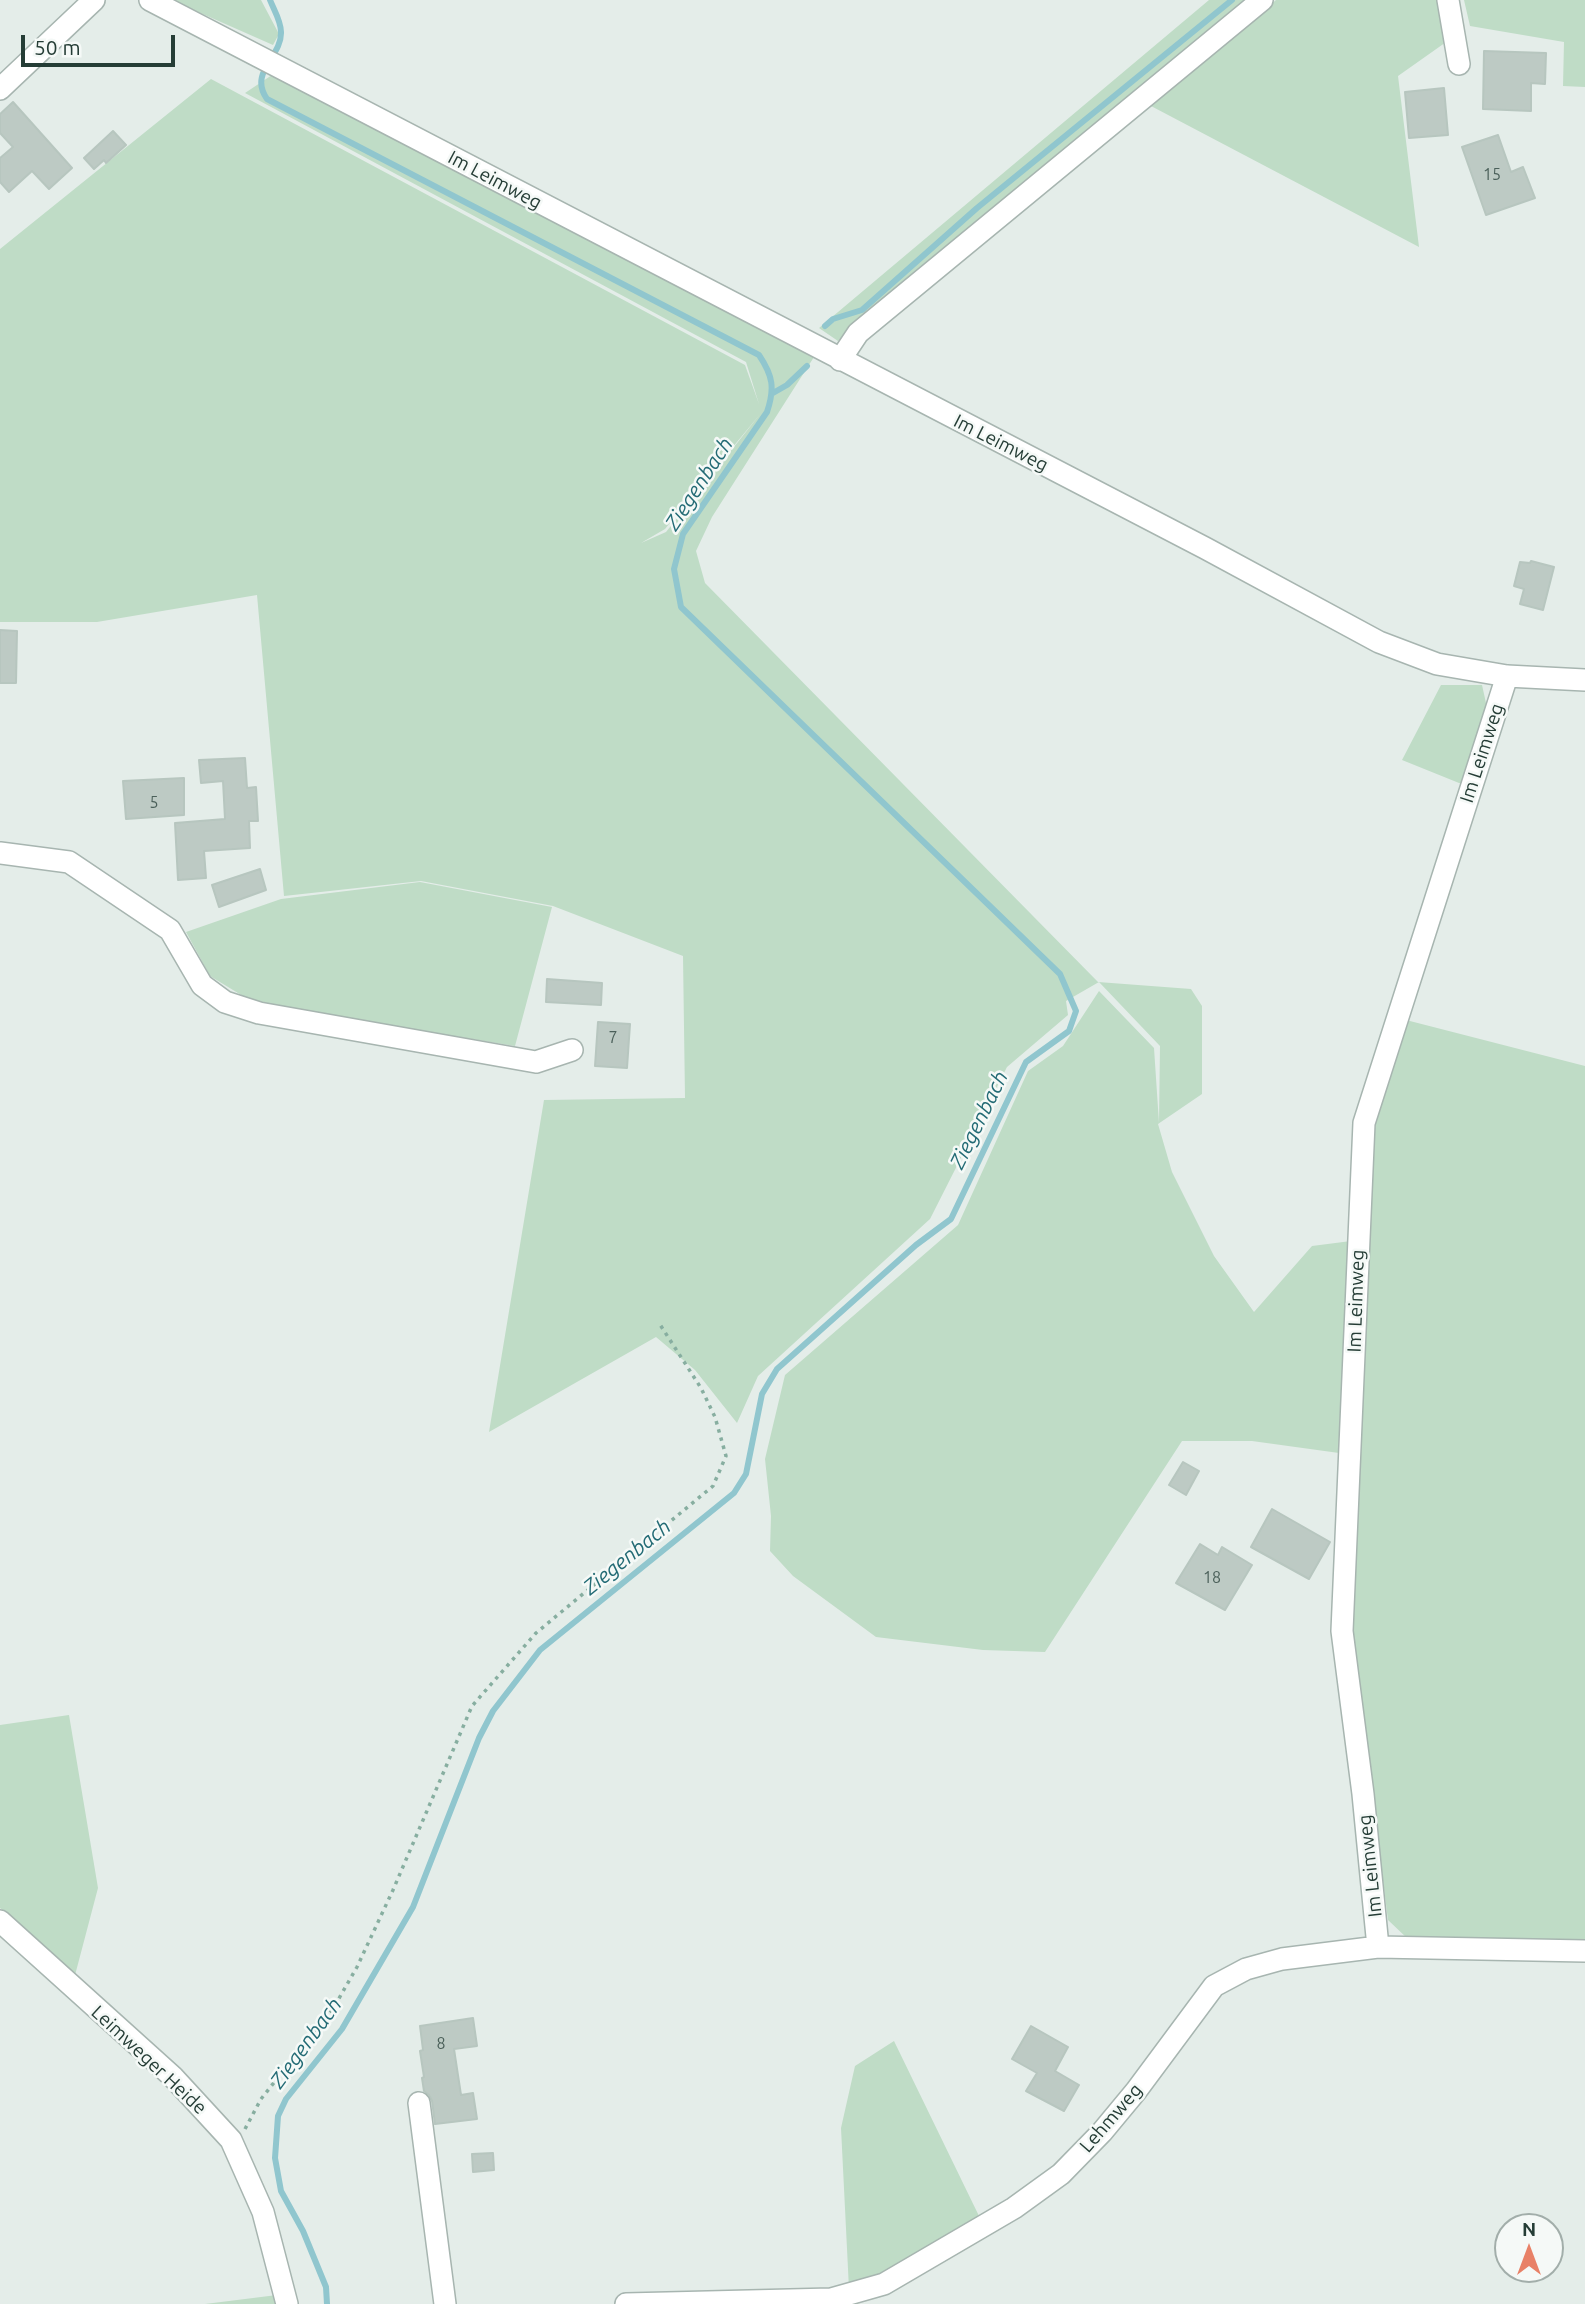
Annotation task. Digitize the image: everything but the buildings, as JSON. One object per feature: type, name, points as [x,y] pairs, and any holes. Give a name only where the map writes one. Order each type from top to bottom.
[{"type":"street","points":[[0,89],[94,0]]},
{"type":"street","name":"Im Leimweg","points":[[150,0],[1205,548],[1378,642],[1437,664],[1507,676],[1585,680]]},
{"type":"street","points":[[840,360],[858,333],[1262,0]]},
{"type":"street","points":[[1448,0],[1459,64]]},
{"type":"street","name":"Im Leimweg","points":[[1378,1947],[1363,1794],[1342,1631],[1364,1123],[1507,676]]},
{"type":"street","points":[[0,853],[69,862],[170,930],[202,985],[225,1002],[236,1006],[259,1013],[536,1062],[572,1050]]},
{"type":"street","name":"Leimweger Heide","points":[[0,1921],[173,2077],[231,2140],[263,2213],[287,2304]]},
{"type":"street","name":"Lehmweg","points":[[626,2304],[831,2299],[884,2284],[1014,2208],[1061,2174],[1102,2132],[1136,2091],[1214,1986],[1246,1969],[1282,1959],[1378,1947],[1585,1951]]},
{"type":"street","points":[[419,2103],[445,2304]]},
{"type":"path","points":[[235,2149],[261,2099],[334,2007],[357,1967],[472,1706],[536,1633],[713,1486],[726,1456],[715,1417],[702,1388],[659,1324]]},
{"type":"green space","points":[[171,0],[261,0],[279,34],[273,45]]},
{"type":"green space","points":[[1209,0],[1246,0],[838,341],[819,328]]},
{"type":"green space","points":[[1276,0],[1441,0],[1449,40],[1398,76],[1419,247],[1151,106]]},
{"type":"green space","points":[[1464,0],[1585,0],[1585,87],[1563,86],[1564,42],[1470,26]]},
{"type":"green space","points":[[272,75],[814,357],[712,517],[696,551],[705,583],[1099,982],[1066,1001],[1068,1015],[1007,1067],[930,1219],[758,1376],[737,1423],[695,1370],[656,1337],[489,1432],[544,1100],[685,1098],[683,956],[553,906],[421,881],[284,896],[257,595],[97,622],[0,622],[0,249],[211,79],[745,365],[759,404],[746,362],[245,93]],"holes":[[[761,413],[666,532],[641,543],[665,529]]]},
{"type":"green space","points":[[1441,685],[1482,685],[1488,712],[1464,785],[1402,760]]},
{"type":"green space","points":[[420,882],[552,907],[515,1046],[256,1004],[210,976],[186,932],[281,899]]},
{"type":"green space","points":[[1099,982],[1191,989],[1202,1006],[1202,1094],[1158,1124],[1172,1172],[1214,1256],[1254,1312],[1312,1246],[1351,1241],[1339,1453],[1252,1441],[1182,1441],[1045,1652],[983,1650],[876,1637],[793,1576],[770,1551],[771,1516],[765,1459],[785,1375],[958,1225],[1028,1071],[1063,1046],[1099,991],[1154,1048],[1159,1123],[1160,1046]]},
{"type":"green space","points":[[1406,1020],[1585,1066],[1585,1943],[1408,1939],[1388,1920],[1352,1634],[1368,1166],[1381,1096]]},
{"type":"green space","points":[[69,1715],[98,1888],[74,1979],[0,1908],[0,1725]]},
{"type":"green space","points":[[894,2041],[979,2216],[908,2262],[849,2289],[841,2128],[855,2066]]},
{"type":"green space","points":[[277,2295],[276,2304],[205,2304]]},
{"type":"waterway","name":"Ziegenbach","points":[[270,0],[281,32],[277,49],[261,81],[267,99],[759,355],[771,382],[767,412],[683,534],[674,569],[681,607],[1060,974],[1076,1011],[1069,1031],[1026,1062],[951,1219],[916,1245],[777,1369],[762,1394],[746,1474],[734,1493],[540,1650],[493,1711],[479,1738],[413,1907],[342,2029],[286,2099],[278,2116],[275,2158],[281,2191],[303,2231],[326,2287],[327,2304]]},
{"type":"waterway","points":[[825,326],[833,319],[862,310],[977,208],[1232,0]]},
{"type":"waterway","points":[[773,393],[787,385],[807,366]]}]
